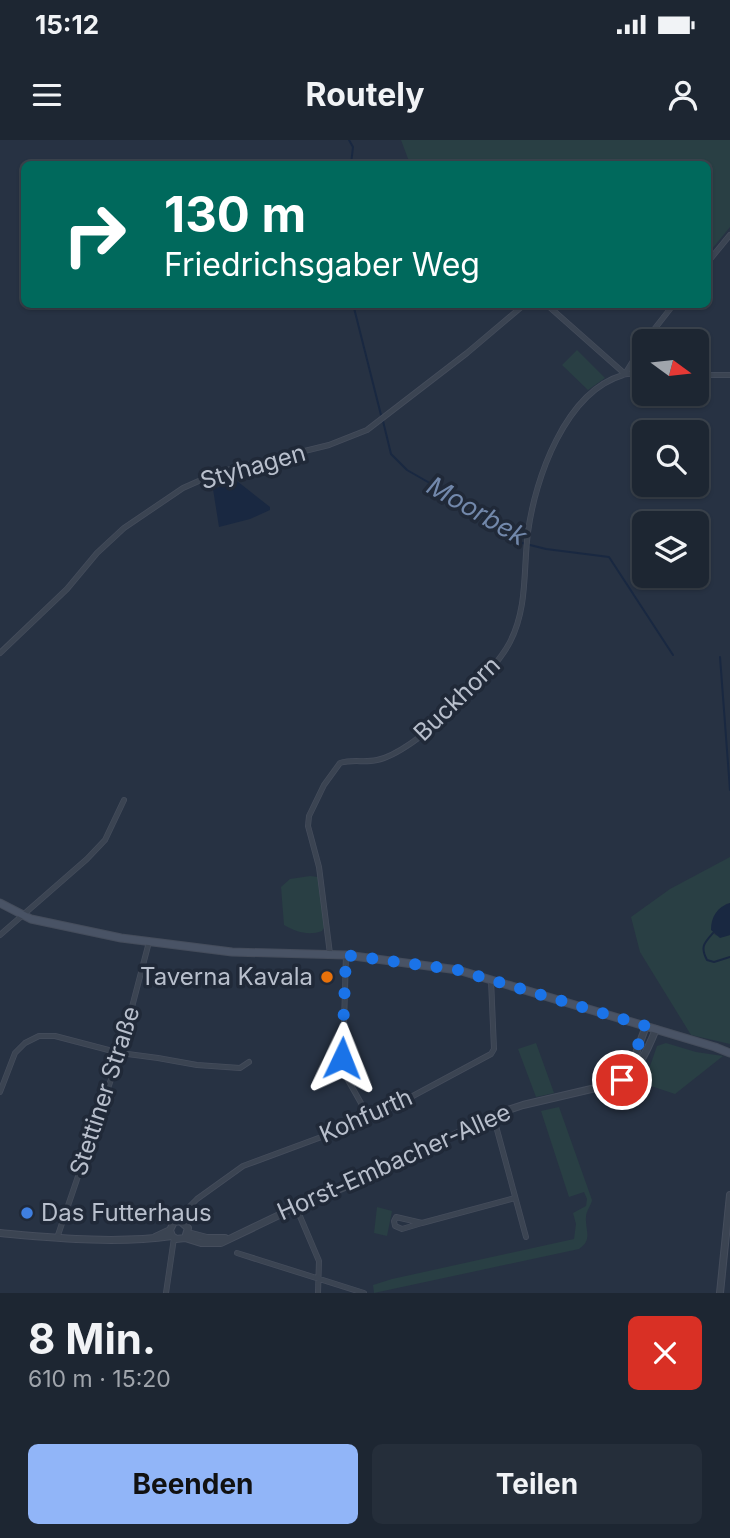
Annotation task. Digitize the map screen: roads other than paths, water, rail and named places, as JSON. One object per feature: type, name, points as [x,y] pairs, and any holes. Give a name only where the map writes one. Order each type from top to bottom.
[{"type":"main road","points":[[0,903],[23,916],[75,930],[149,941],[232,953],[330,954],[419,964],[491,979],[730,1050]]},
{"type":"street","points":[[711,258],[730,235]]},
{"type":"street","name":"Styhagen","points":[[0,653],[67,589],[97,553],[124,528],[183,488],[219,472],[329,445],[367,430],[520,308]]},
{"type":"street","points":[[551,308],[625,374],[632,374]]},
{"type":"street","points":[[655,329],[671,308]]},
{"type":"street","points":[[625,374],[632,363]]},
{"type":"street","name":"Buckhorn","points":[[330,954],[319,867],[308,826],[313,803],[340,763],[352,760],[376,761],[417,741],[494,669],[520,618],[531,512],[543,468],[559,436],[586,398],[604,384],[625,374]]},
{"type":"street","points":[[709,375],[730,375]]},
{"type":"street","points":[[0,935],[105,840],[124,800]]},
{"type":"street","name":"Stettiner Straße","points":[[57,1239],[120,1054],[149,941]]},
{"type":"street","points":[[346,955],[342,1058],[348,1080],[370,1119]]},
{"type":"street","name":"Kohfurth","points":[[172,1235],[174,1222],[182,1221],[189,1207],[197,1199],[243,1166],[370,1119],[491,1054],[494,1049],[491,979]]},
{"type":"street","points":[[637,1063],[635,1056],[646,1026]]},
{"type":"street","name":"Horst-Embacher-Allee","points":[[187,1235],[214,1244],[221,1243],[296,1207],[387,1170],[493,1115],[523,1104],[617,1083],[644,1059],[656,1030]]},
{"type":"street","points":[[0,1092],[15,1053],[25,1043],[39,1036],[55,1036],[120,1054],[211,1067],[240,1068],[249,1062]]},
{"type":"street","points":[[493,1115],[526,1237]]},
{"type":"street","points":[[720,1293],[730,1195]]},
{"type":"street","points":[[422,1223],[400,1217],[396,1217],[394,1221],[395,1226],[402,1229],[515,1198]]},
{"type":"street","points":[[296,1207],[317,1253],[320,1279],[318,1293]]},
{"type":"street","points":[[182,1221],[188,1226],[187,1235]]},
{"type":"street","name":"Kohfurth","points":[[0,1233],[57,1239],[135,1240],[172,1235],[180,1240],[187,1235]]},
{"type":"street","points":[[166,1293],[172,1235]]},
{"type":"street","points":[[237,1253],[364,1293]]},
{"type":"water","points":[[237,481],[270,507],[270,510],[250,519],[219,527],[213,489]]},
{"type":"water","points":[[730,903],[730,935],[720,938],[711,930],[712,921],[718,910]]},
{"type":"waterway","name":"Moorbek","points":[[349,140],[353,147],[351,161]]},
{"type":"waterway","name":"Moorbek","points":[[354,308],[381,415]]},
{"type":"waterway","name":"Moorbek","points":[[383,421],[391,454],[407,470],[468,505],[522,543],[546,549],[609,557],[673,655]]},
{"type":"waterway","name":"Moorbek","points":[[720,657],[730,790]]},
{"type":"waterway","points":[[713,933],[704,945],[707,960],[714,962],[730,957]]},
{"type":"place","name":"Taverna Kavala","points":[[327,977]]},
{"type":"place","name":"Das Futterhaus","points":[[27,1213]]}]
